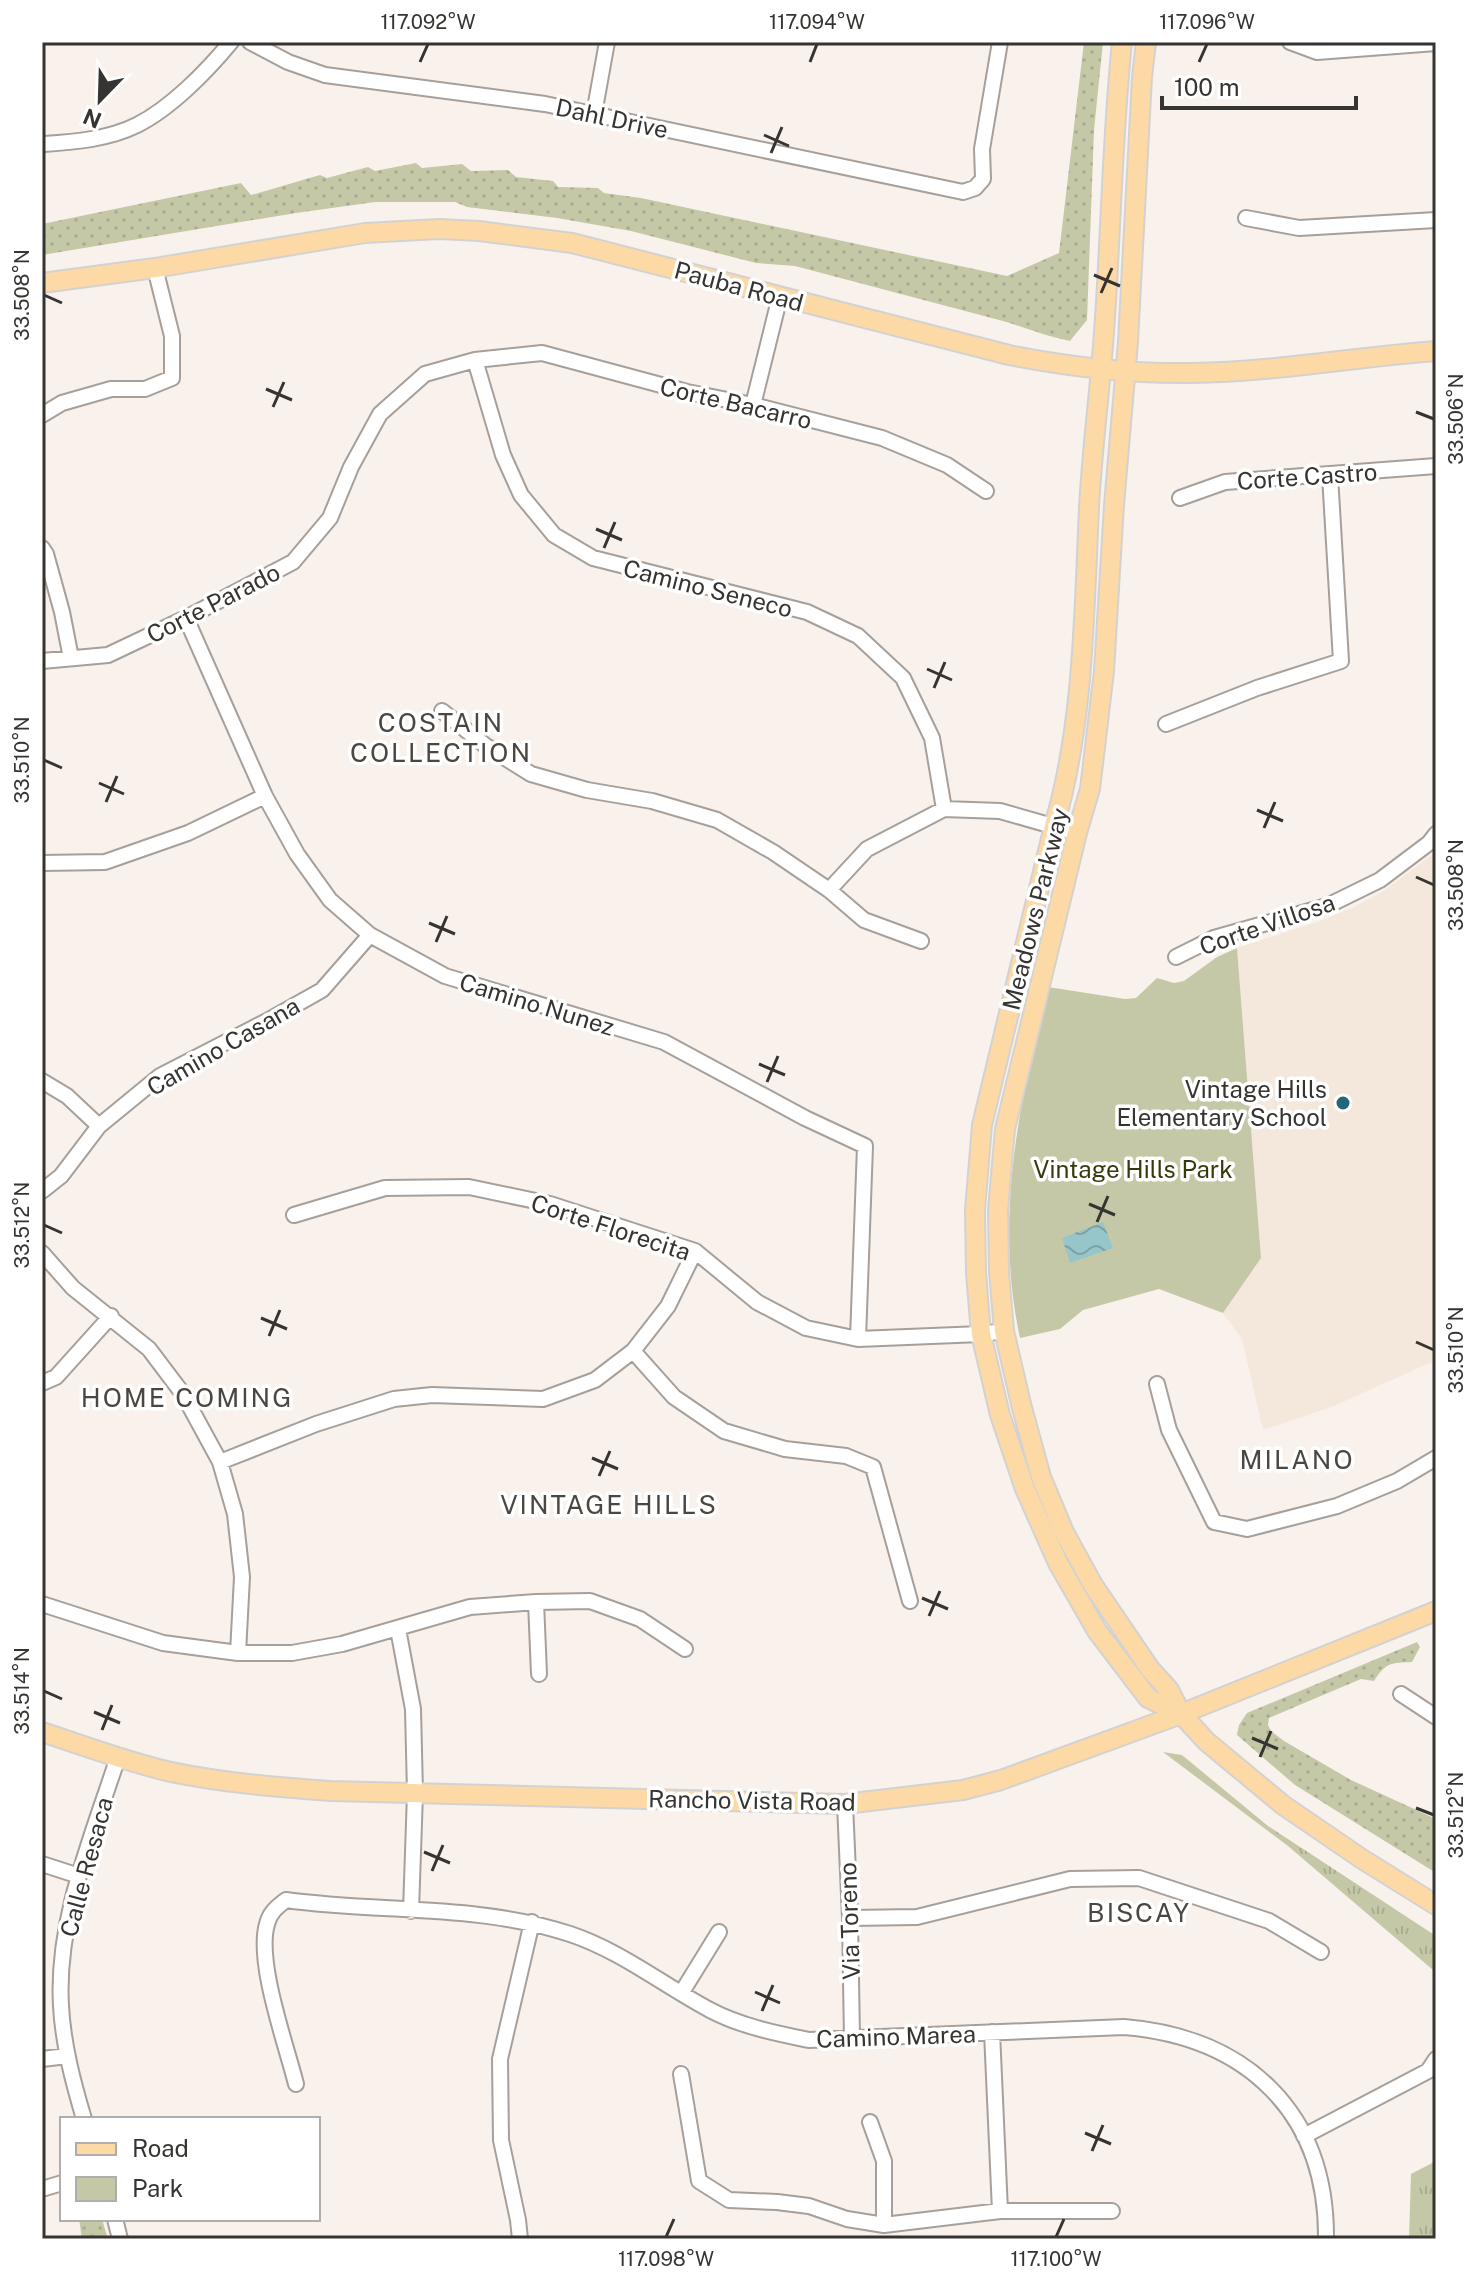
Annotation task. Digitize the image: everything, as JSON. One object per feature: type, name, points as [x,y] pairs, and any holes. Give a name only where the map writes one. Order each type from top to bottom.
[{"type":"main road","name":"Meadows Parkway","points":[[1122,42],[1080,669],[1067,784],[1054,826],[982,1125],[975,1210],[976,1273],[981,1334],[1000,1415],[1025,1489],[1058,1563],[1097,1631],[1148,1698],[1181,1714]]},
{"type":"main road","name":"Meadows Parkway","points":[[1146,42],[1101,701],[1090,789],[1005,1129],[998,1210],[1004,1331],[1041,1477],[1064,1532],[1093,1585],[1150,1669],[1169,1690],[1181,1714],[1207,1742],[1283,1805],[1436,1905]]},
{"type":"main road","name":"Pauba Road","points":[[42,283],[155,268],[365,233],[439,229],[572,243],[1009,355],[1101,369],[1192,373],[1436,351]]},
{"type":"main road","name":"Rancho Vista Road","points":[[42,1732],[171,1772],[250,1785],[330,1791],[845,1804],[963,1790],[1001,1780],[1181,1714],[1436,1611]]},
{"type":"street","points":[[44,144],[78,142],[136,126],[179,95],[231,42]]},
{"type":"street","name":"Dahl Drive","points":[[250,42],[288,62],[325,75],[545,104],[963,192],[975,188],[983,179],[982,149],[1000,42]]},
{"type":"street","points":[[594,114],[607,42]]},
{"type":"street","points":[[1290,42],[1317,52],[1436,43]]},
{"type":"street","points":[[1246,218],[1299,228],[1436,220]]},
{"type":"street","points":[[42,415],[74,399],[111,389],[145,389],[172,378],[172,336],[155,268]]},
{"type":"street","points":[[753,405],[780,296]]},
{"type":"street","name":"Corte Bacarro","points":[[475,360],[542,353],[687,392],[753,405],[882,438],[947,465],[986,491]]},
{"type":"street","name":"Corte Parado","points":[[42,661],[108,655],[293,562],[330,518],[351,467],[380,414],[425,374],[475,360]]},
{"type":"street","name":"Camino Seneco","points":[[475,360],[503,455],[515,482],[521,495],[554,535],[593,558],[807,612],[858,636],[903,678],[932,738],[944,809]]},
{"type":"street","name":"Corte Castro","points":[[1180,498],[1225,482],[1436,466]]},
{"type":"street","points":[[1166,724],[1257,688],[1341,661],[1330,475]]},
{"type":"street","points":[[42,548],[62,612],[71,658]]},
{"type":"street","name":"Camino Nunez","points":[[186,618],[265,796],[297,854],[330,900],[370,935],[445,976],[664,1042],[805,1118],[865,1146],[858,1339]]},
{"type":"street","points":[[442,711],[486,746],[531,774],[587,790],[652,801],[717,820],[773,852],[829,890],[864,920],[921,941]]},
{"type":"street","points":[[42,863],[105,862],[188,833],[265,796]]},
{"type":"street","points":[[829,890],[867,849],[944,809],[1000,811],[1077,833]]},
{"type":"street","name":"Corte Villosa","points":[[1176,957],[1214,938],[1327,906],[1380,880],[1429,843],[1436,834]]},
{"type":"street","name":"Camino Casana","points":[[42,1191],[61,1176],[99,1126],[160,1076],[322,990],[370,935]]},
{"type":"street","points":[[42,1081],[67,1096],[99,1126]]},
{"type":"street","name":"Corte Florecita","points":[[294,1215],[385,1188],[469,1187],[550,1204],[695,1251],[757,1302],[806,1328],[858,1339],[1004,1331]]},
{"type":"street","points":[[220,1462],[316,1424],[394,1399],[432,1395],[543,1399],[595,1380],[633,1351],[668,1306],[695,1251]]},
{"type":"street","points":[[42,1253],[73,1288],[149,1349],[183,1394],[220,1462],[235,1514],[242,1577],[238,1653]]},
{"type":"street","points":[[42,1383],[56,1377],[111,1316]]},
{"type":"street","points":[[633,1351],[674,1397],[724,1431],[785,1449],[846,1456],[873,1467],[910,1601]]},
{"type":"street","points":[[1157,1384],[1169,1430],[1214,1522],[1247,1529],[1337,1506],[1397,1481],[1436,1458]]},
{"type":"street","points":[[42,1604],[163,1643],[238,1653],[292,1653],[342,1644],[470,1607],[590,1601],[640,1619],[685,1649]]},
{"type":"street","points":[[536,1602],[539,1674]]},
{"type":"street","points":[[398,1629],[413,1709],[415,1793],[411,1911]]},
{"type":"street","points":[[1401,1694],[1436,1717]]},
{"type":"street","name":"Calle Resaca","points":[[83,2117],[67,2056],[61,2005],[62,1966],[67,1922],[79,1876],[118,1757]]},
{"type":"street","name":"Via Toreno","points":[[845,1804],[852,2039]]},
{"type":"street","points":[[42,1864],[79,1876]]},
{"type":"street","points":[[850,1918],[917,1917],[1070,1879],[1139,1878],[1269,1921],[1321,1952]]},
{"type":"street","name":"Camino Marea","points":[[296,2084],[269,1981],[264,1943],[267,1924],[274,1909],[286,1900],[488,1915],[532,1922],[575,1936],[617,1955],[710,2010],[774,2033],[809,2040],[1124,2027],[1175,2033],[1212,2046],[1245,2066],[1272,2089],[1304,2136],[1321,2178],[1326,2239]]},
{"type":"street","points":[[520,2239],[501,2140],[500,2059],[532,1922]]},
{"type":"street","points":[[682,1992],[719,1932]]},
{"type":"street","points":[[992,2032],[1000,2211]]},
{"type":"street","points":[[42,2059],[67,2056]]},
{"type":"street","points":[[1304,2136],[1428,2071],[1436,2059]]},
{"type":"street","points":[[681,2074],[699,2181],[729,2200],[809,2206],[847,2219],[884,2225],[1000,2211],[1112,2211]]},
{"type":"street","points":[[870,2122],[884,2161],[884,2225]]},
{"type":"shaded area","name":"Vintage Hills Elementary School","points":[[1436,852],[1436,1360],[1334,1406],[1263,1430],[1242,1339],[1223,1313],[1261,1258],[1237,948],[1352,908],[1382,892]]},
{"type":"green space","points":[[1084,42],[1103,42],[1094,130],[1087,320],[1070,341],[795,266],[756,263],[631,231],[467,207],[455,202],[375,202],[42,255],[42,224],[241,183],[251,195],[320,175],[327,178],[368,167],[375,171],[416,163],[422,168],[462,164],[471,171],[508,170],[516,177],[553,181],[558,187],[598,188],[604,193],[641,198],[1007,276],[1059,253]]},
{"type":"green space","name":"Vintage Hills Park","points":[[1237,948],[1261,1258],[1223,1313],[1159,1289],[1083,1310],[1060,1329],[1020,1338],[1009,1249],[1013,1161],[1028,1074],[1048,987],[1136,998],[1157,978],[1174,983],[1184,981],[1217,957]]},
{"type":"green space","points":[[1417,1642],[1420,1647],[1412,1662],[1390,1665],[1374,1681],[1361,1679],[1269,1718],[1268,1725],[1284,1741],[1351,1780],[1436,1819],[1436,1873],[1295,1785],[1237,1735],[1247,1713]]},
{"type":"green space","points":[[1163,1752],[1182,1755],[1268,1826],[1436,1936],[1436,1969],[1433,1970],[1288,1846]]},
{"type":"green space","points":[[1436,2161],[1436,2239],[1409,2239],[1411,2174]]},
{"type":"green space","points":[[79,2221],[103,2221],[108,2239],[82,2239]]},
{"type":"water","points":[[1103,1222],[1113,1248],[1070,1263],[1062,1238]]},
{"type":"place","name":"Vintage Hills Elementary School","points":[[1343,1103]]},
{"type":"district","name":"COSTAIN COLLECTION","points":[[441,737]]},
{"type":"district","name":"HOME COMING","points":[[187,1397]]},
{"type":"district","name":"MILANO","points":[[1297,1459]]},
{"type":"district","name":"VINTAGE HILLS","points":[[609,1504]]},
{"type":"district","name":"BISCAY","points":[[1139,1912]]}]
